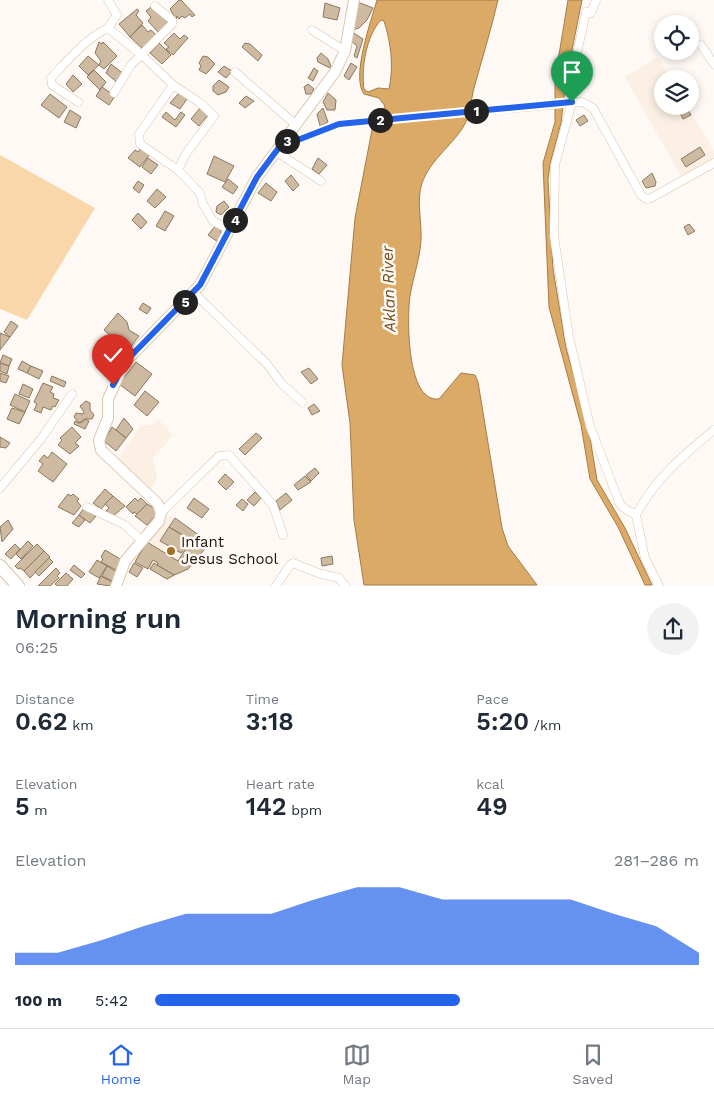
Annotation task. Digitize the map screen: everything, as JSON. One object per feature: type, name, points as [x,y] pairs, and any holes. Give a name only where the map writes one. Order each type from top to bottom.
[{"type":"main road","points":[[0,566],[18,586]]},
{"type":"main road","points":[[0,576],[8,586]]},
{"type":"street","points":[[78,102],[52,85],[51,78],[77,50],[97,33],[108,28],[117,15],[108,0]]},
{"type":"street","points":[[161,513],[158,504],[103,453],[99,440],[108,418],[107,406],[110,392],[125,362],[194,293],[207,275],[257,177],[335,72],[345,51],[354,0]]},
{"type":"street","points":[[596,0],[591,13],[586,12],[574,67],[570,102],[554,173],[554,236],[569,337],[590,426],[619,502],[624,508],[636,514]]},
{"type":"street","points":[[114,93],[131,65],[172,24],[172,20],[155,6]]},
{"type":"street","points":[[108,28],[142,55],[173,85],[198,102],[214,116],[184,156],[178,170]]},
{"type":"street","points":[[312,30],[345,51]]},
{"type":"street","points":[[701,45],[714,64]]},
{"type":"street","points":[[235,72],[295,124]]},
{"type":"street","points":[[173,85],[139,134],[138,140],[140,144],[178,170],[200,193],[203,204],[213,220],[230,230]]},
{"type":"street","points":[[283,142],[295,141],[333,125],[570,102],[588,103],[593,108],[640,195],[646,198],[651,198],[714,163]]},
{"type":"street","points":[[275,151],[320,181]]},
{"type":"street","points":[[194,293],[267,364],[281,383],[302,402]]},
{"type":"street","points":[[0,488],[41,439],[72,394]]},
{"type":"street","points":[[659,586],[645,558],[636,514],[655,483],[683,455],[714,430]]},
{"type":"street","points":[[119,584],[126,561],[159,520],[161,513],[219,456],[228,455],[273,505],[283,535]]},
{"type":"street","points":[[87,507],[125,525],[142,541]]},
{"type":"street","points":[[276,586],[290,565],[294,563],[318,573],[339,578],[345,586]]},
{"type":"shaded area","points":[[654,59],[660,60],[666,70],[654,70],[654,115],[692,115],[714,151],[714,161],[682,178],[625,77]]},
{"type":"shaded area","points":[[0,155],[95,208],[27,320],[0,309]]},
{"type":"shaded area","points":[[158,419],[173,435],[153,458],[157,478],[151,490],[117,460],[141,425],[153,425]]},
{"type":"shaded area","name":"Infant Jesus School","points":[[171,516],[210,543],[188,569],[169,581],[131,559],[167,517]]},
{"type":"water","name":"Aklan River","points":[[377,0],[498,0],[474,88],[468,118],[456,137],[431,166],[420,190],[421,240],[410,296],[409,339],[415,374],[420,388],[428,397],[439,399],[461,373],[475,375],[478,382],[502,528],[508,546],[537,585],[364,585],[354,520],[350,423],[342,365],[355,218],[372,123],[385,106],[379,98],[364,94],[360,75],[363,48]],"holes":[[[381,20],[384,21],[391,55],[389,89],[378,88],[368,92],[364,89],[363,81],[368,44],[376,27]]]},
{"type":"water","points":[[568,0],[582,0],[566,80],[561,123],[550,164],[548,180],[553,269],[566,348],[588,426],[597,480],[625,528],[652,585],[645,585],[618,527],[590,479],[581,425],[549,307],[543,163],[555,122],[555,79]]},
{"type":"building","points":[[179,0],[195,15],[192,17],[190,14],[185,18],[182,16],[179,19],[177,16],[176,19],[170,9]]},
{"type":"building","points":[[355,1],[373,8],[367,20],[359,28],[352,30]]},
{"type":"building","points":[[325,3],[340,8],[337,20],[323,17]]},
{"type":"building","points":[[151,7],[168,22],[159,33],[148,21],[151,17],[146,11]]},
{"type":"building","points":[[137,9],[139,11],[136,15],[143,23],[130,37],[119,24]]},
{"type":"building","points":[[142,25],[148,32],[151,30],[157,36],[143,49],[130,37]]},
{"type":"building","points":[[352,32],[363,39],[357,58],[354,56],[357,46],[350,40]]},
{"type":"building","points":[[174,33],[180,39],[184,35],[188,38],[173,55],[166,49],[169,47],[164,43]]},
{"type":"building","points":[[99,42],[102,44],[103,42],[117,56],[104,69],[99,65],[101,61],[95,53]]},
{"type":"building","points":[[159,43],[171,55],[162,64],[150,53]]},
{"type":"building","points":[[245,43],[250,44],[262,55],[258,61],[242,47]]},
{"type":"building","points":[[321,53],[328,59],[332,69],[318,62],[317,58]]},
{"type":"building","points":[[88,56],[99,65],[88,75],[79,66]]},
{"type":"building","points":[[203,56],[208,57],[215,64],[206,74],[199,70],[201,66],[199,63]]},
{"type":"building","points":[[351,63],[357,67],[349,80],[344,76]]},
{"type":"building","points":[[111,64],[125,75],[119,84],[106,73]]},
{"type":"building","points":[[224,66],[232,71],[226,78],[218,72]]},
{"type":"building","points":[[314,68],[318,71],[313,81],[308,78]]},
{"type":"building","points":[[94,70],[106,82],[100,90],[87,77]]},
{"type":"building","points":[[73,75],[82,84],[73,92],[66,84]]},
{"type":"building","points":[[219,80],[229,87],[226,92],[218,95],[213,91],[213,86]]},
{"type":"building","points":[[308,84],[314,89],[311,94],[306,94],[304,87]]},
{"type":"building","points":[[102,87],[115,96],[109,105],[96,96]]},
{"type":"building","points":[[179,93],[187,99],[180,109],[170,103]]},
{"type":"building","points":[[328,93],[336,100],[335,110],[327,110],[323,102]]},
{"type":"building","points":[[50,94],[67,107],[59,118],[41,105]]},
{"type":"building","points":[[246,96],[254,101],[245,108],[239,103]]},
{"type":"building","points":[[200,108],[208,115],[199,126],[191,119]]},
{"type":"building","points":[[323,108],[328,122],[320,126],[317,114]]},
{"type":"building","points":[[70,110],[81,117],[76,128],[64,122]]},
{"type":"building","points":[[166,112],[175,120],[181,112],[185,115],[176,127],[162,117]]},
{"type":"building","points":[[584,115],[588,121],[580,126],[576,120]]},
{"type":"building","points":[[681,115],[691,115],[683,119]]},
{"type":"building","points":[[700,147],[705,155],[686,167],[681,159]]},
{"type":"building","points":[[141,148],[150,154],[140,167],[128,158],[135,150],[138,152]]},
{"type":"building","points":[[214,156],[234,166],[225,182],[207,174]]},
{"type":"building","points":[[148,158],[158,165],[151,174],[142,167]]},
{"type":"building","points":[[318,158],[327,165],[319,174],[312,169]]},
{"type":"building","points":[[652,173],[656,182],[655,186],[646,188],[642,181]]},
{"type":"building","points":[[291,175],[299,185],[293,191],[285,181]]},
{"type":"building","points":[[228,179],[238,187],[233,194],[222,187]]},
{"type":"building","points":[[138,181],[144,185],[139,193],[133,188]]},
{"type":"building","points":[[266,183],[277,192],[271,201],[258,193]]},
{"type":"building","points":[[157,189],[166,197],[155,208],[147,201]]},
{"type":"building","points":[[224,201],[229,207],[221,215],[216,212],[217,206]]},
{"type":"building","points":[[165,211],[174,216],[165,231],[156,226]]},
{"type":"building","points":[[138,213],[147,222],[141,229],[132,220]]},
{"type":"building","points":[[689,224],[695,231],[688,235],[684,227]]},
{"type":"building","points":[[216,225],[222,229],[220,232],[223,234],[218,242],[208,235]]},
{"type":"building","points":[[143,303],[151,308],[147,314],[139,309]]},
{"type":"building","points":[[118,313],[127,322],[129,330],[139,336],[129,349],[116,336],[113,338],[104,330]]},
{"type":"building","points":[[11,321],[18,326],[10,337],[4,332]]},
{"type":"building","points":[[0,333],[10,337],[0,350]]},
{"type":"building","points":[[3,355],[12,359],[9,366],[0,363]]},
{"type":"building","points":[[22,361],[31,366],[27,373],[18,369]]},
{"type":"building","points":[[136,362],[152,374],[135,396],[119,384]]},
{"type":"building","points":[[0,363],[9,366],[7,374],[0,371]]},
{"type":"building","points":[[31,366],[43,371],[39,379],[27,373]]},
{"type":"building","points":[[309,368],[318,379],[311,384],[301,372]]},
{"type":"building","points":[[0,373],[9,376],[6,383],[0,381]]},
{"type":"building","points":[[52,376],[66,382],[64,387],[50,381]]},
{"type":"building","points":[[43,383],[53,387],[50,392],[54,394],[53,398],[59,400],[51,410],[43,407],[41,413],[34,410],[37,404],[34,402]]},
{"type":"building","points":[[23,384],[33,389],[29,398],[19,394]]},
{"type":"building","points":[[145,391],[159,402],[147,416],[134,405]]},
{"type":"building","points":[[15,394],[30,401],[25,412],[10,405]]},
{"type":"building","points":[[86,401],[90,403],[90,410],[94,415],[92,419],[85,419],[79,423],[74,417],[76,413],[83,414],[84,412],[80,406]]},
{"type":"building","points":[[314,404],[320,411],[312,415],[308,408]]},
{"type":"building","points":[[12,408],[25,412],[19,424],[7,419]]},
{"type":"building","points":[[124,418],[133,429],[126,438],[116,430]]},
{"type":"building","points":[[85,419],[89,421],[85,429],[74,424],[75,421],[79,423]]},
{"type":"building","points":[[72,427],[81,437],[75,443],[79,446],[70,454],[58,445],[62,440],[60,438]]},
{"type":"building","points":[[112,427],[126,438],[116,451],[104,441]]},
{"type":"building","points":[[256,433],[262,438],[245,455],[239,449]]},
{"type":"building","points":[[0,437],[10,443],[6,448],[0,447]]},
{"type":"building","points":[[52,452],[67,464],[53,482],[38,471],[43,464],[39,461],[44,455],[48,458]]},
{"type":"building","points":[[315,468],[319,473],[311,481],[306,475]]},
{"type":"building","points":[[225,474],[234,482],[226,490],[218,482]]},
{"type":"building","points":[[305,476],[311,482],[298,490],[294,485]]},
{"type":"building","points":[[105,489],[113,496],[101,509],[93,503]]},
{"type":"building","points":[[255,492],[261,498],[254,506],[247,500]]},
{"type":"building","points":[[286,493],[292,500],[280,510],[276,501]]},
{"type":"building","points":[[68,494],[71,496],[73,494],[79,499],[77,501],[81,506],[74,515],[58,507]]},
{"type":"building","points":[[113,496],[125,506],[113,516],[106,511],[109,508],[105,504]]},
{"type":"building","points":[[135,498],[138,501],[141,498],[147,504],[137,514],[134,512],[133,514],[126,507]]},
{"type":"building","points":[[194,498],[209,509],[202,518],[187,508]]},
{"type":"building","points":[[242,499],[248,504],[243,511],[236,505]]},
{"type":"building","points":[[147,504],[156,509],[157,514],[147,525],[135,516]]},
{"type":"building","points":[[84,508],[96,516],[90,523],[79,515]]},
{"type":"building","points":[[79,515],[85,520],[79,527],[72,523]]},
{"type":"building","points":[[175,518],[210,543],[188,569],[174,575],[157,565],[158,563],[153,560],[148,569],[135,562],[147,542],[178,561],[191,540],[169,527]]},
{"type":"building","points":[[8,520],[13,529],[2,542],[0,527]]},
{"type":"building","points":[[169,527],[190,540],[181,553],[160,541]]},
{"type":"building","points":[[28,541],[33,546],[21,559],[16,554]]},
{"type":"building","points":[[15,544],[20,549],[11,559],[5,554]]},
{"type":"building","points":[[37,544],[44,551],[24,571],[20,568],[18,569],[15,566]]},
{"type":"building","points":[[105,550],[122,560],[116,570],[101,562],[103,559],[101,557]]},
{"type":"building","points":[[44,551],[50,557],[30,578],[24,571]]},
{"type":"building","points":[[332,556],[333,564],[322,566],[321,558]]},
{"type":"building","points":[[49,558],[53,562],[39,576],[35,572]]},
{"type":"building","points":[[97,560],[107,566],[99,578],[89,572]]},
{"type":"building","points":[[134,563],[143,568],[137,577],[129,572]]},
{"type":"building","points":[[154,563],[174,575],[167,579],[150,569]]},
{"type":"building","points":[[74,565],[85,574],[81,578],[70,570]]},
{"type":"building","points":[[107,566],[117,572],[112,581],[102,576]]},
{"type":"building","points":[[56,568],[60,573],[57,576],[59,578],[50,586],[38,586]]},
{"type":"building","points":[[66,573],[73,579],[67,586],[57,586],[55,584]]},
{"type":"building","points":[[101,576],[112,582],[110,586],[97,584]]},
{"type":"place","name":"Infant Jesus School","points":[[171,551]]},
{"type":"route","points":[[113,385],[125,362],[194,293],[207,275],[246,202],[257,177],[283,142],[295,141],[327,127],[339,124],[572,102]]}]
